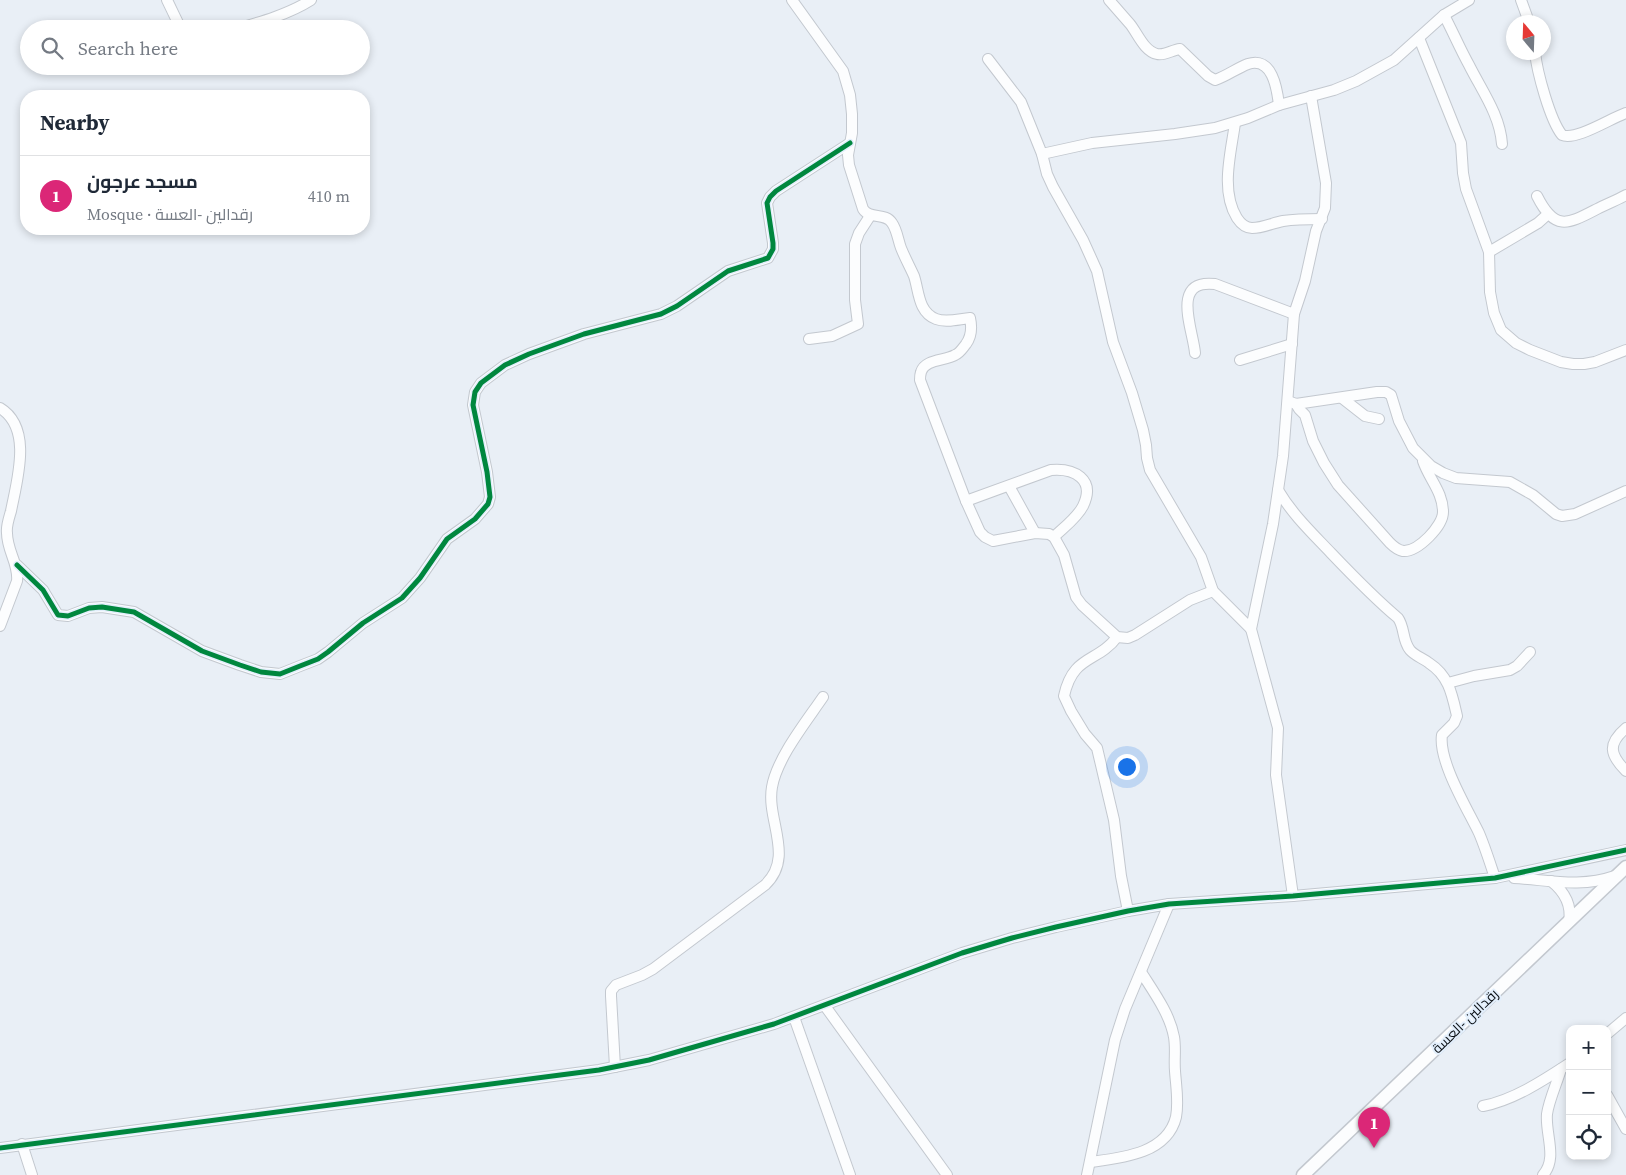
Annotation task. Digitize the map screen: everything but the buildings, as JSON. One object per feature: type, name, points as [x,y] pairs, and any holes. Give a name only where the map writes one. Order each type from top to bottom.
[{"type":"main road","name":"رقدالين -العسة","points":[[1303,1175],[1622,871]]},
{"type":"street","points":[[167,0],[177,20]]},
{"type":"street","points":[[266,20],[302,6],[311,0]]},
{"type":"street","points":[[792,0],[843,71],[850,95],[853,122],[848,155],[863,209],[870,216],[880,216],[891,221],[914,277],[921,304],[926,312],[935,319],[947,321],[970,318],[970,338],[961,351],[953,356],[932,362],[920,372],[923,389],[974,522],[985,537],[993,541],[1035,533],[1049,534],[1054,537],[1067,562],[1076,596],[1085,608],[1118,636],[1128,638],[1135,635],[1190,600],[1213,590]]},
{"type":"street","points":[[1109,0],[1132,26],[1149,50],[1163,55],[1171,51],[1180,50],[1208,76],[1215,80],[1248,64],[1259,62],[1265,65],[1270,72],[1277,91],[1279,105]]},
{"type":"street","points":[[1042,154],[1092,143],[1175,134],[1235,123],[1279,105],[1334,90],[1376,71],[1394,60],[1444,15],[1469,0]]},
{"type":"street","points":[[1521,0],[1526,15]]},
{"type":"street","points":[[1444,15],[1491,107],[1498,123],[1502,144]]},
{"type":"street","points":[[1420,38],[1461,143],[1466,189],[1489,252],[1489,283],[1494,313],[1501,330],[1516,343],[1530,350],[1561,362],[1573,364],[1595,362],[1626,350]]},
{"type":"street","points":[[988,59],[1021,102],[1042,154],[1047,174],[1083,240],[1097,271],[1113,342],[1132,393],[1143,430],[1146,458],[1150,470],[1201,558],[1213,590],[1252,629]]},
{"type":"street","points":[[1536,60],[1549,104],[1562,135],[1566,137],[1578,134],[1626,112]]},
{"type":"street","points":[[1293,896],[1276,775],[1278,728],[1252,629],[1272,533],[1292,403],[1294,314],[1305,282],[1311,250],[1326,208],[1326,184],[1311,96]]},
{"type":"street","points":[[1235,123],[1230,153],[1228,188],[1232,207],[1238,220],[1245,227],[1250,228],[1281,222],[1322,219]]},
{"type":"street","points":[[17,565],[43,590],[58,615],[61,616],[68,616],[89,608],[134,612],[202,651],[261,672],[280,674],[318,659],[363,623],[409,592],[447,539],[475,519],[488,504],[490,497],[487,472],[473,405],[475,392],[481,383],[504,366],[530,354],[584,334],[661,314],[677,306],[728,271],[768,258],[773,250],[767,203],[770,197],[850,143]]},
{"type":"street","points":[[1537,196],[1548,214],[1558,221],[1564,222],[1626,195]]},
{"type":"street","points":[[1489,252],[1538,223],[1548,214]]},
{"type":"street","points":[[809,338],[832,336],[858,324],[855,244],[859,233],[870,216]]},
{"type":"street","points":[[1195,353],[1187,309],[1189,295],[1192,290],[1201,284],[1214,284],[1294,314]]},
{"type":"street","points":[[1240,360],[1292,344]]},
{"type":"street","points":[[1292,403],[1386,392],[1391,395],[1404,430],[1413,448],[1422,459],[1443,473],[1456,478],[1510,482],[1533,495],[1556,514],[1562,516],[1575,514],[1626,491]]},
{"type":"street","points":[[1342,398],[1365,416],[1378,419]]},
{"type":"street","points":[[1292,403],[1305,415],[1319,454],[1338,485],[1390,544],[1404,551],[1412,550],[1419,546],[1439,526],[1442,519],[1443,511],[1440,495],[1422,459]]},
{"type":"street","points":[[0,408],[12,417],[20,445],[20,466],[6,534],[17,565],[17,581],[0,626]]},
{"type":"street","points":[[966,501],[1051,470],[1070,470],[1075,472],[1082,479],[1086,491],[1083,506],[1054,537]]},
{"type":"street","points":[[1009,486],[1035,533]]},
{"type":"street","points":[[1278,490],[1300,521],[1355,578],[1398,618],[1401,622],[1404,642],[1411,652],[1438,669],[1445,676],[1457,716],[1454,723],[1442,735],[1442,750],[1462,802],[1479,834],[1495,878]]},
{"type":"street","points":[[1118,636],[1111,646],[1078,667],[1070,677],[1064,696],[1085,734],[1097,748],[1114,820],[1120,876],[1128,911]]},
{"type":"street","points":[[1448,683],[1474,676],[1510,670],[1524,660],[1530,652]]},
{"type":"street","points":[[615,1067],[612,988],[653,969],[765,886],[775,874],[780,857],[772,788],[781,761],[823,697]]},
{"type":"street","points":[[1626,728],[1612,745],[1618,763],[1626,771]]},
{"type":"street","points":[[1,1145],[22,1144],[615,1067],[649,1060],[794,1017],[970,951],[1056,926],[1169,904],[1293,896],[1495,878],[1626,850]]},
{"type":"street","points":[[1495,878],[1591,883],[1622,871]]},
{"type":"street","points":[[1550,881],[1559,887],[1568,903],[1569,922]]},
{"type":"street","points":[[1087,1175],[1115,1040],[1125,1009],[1169,904]]},
{"type":"street","points":[[1090,1162],[1142,1153],[1157,1144],[1168,1132],[1176,1118],[1178,1095],[1174,1036],[1157,997],[1142,972]]},
{"type":"street","points":[[825,1006],[947,1175]]},
{"type":"street","points":[[794,1017],[850,1175]]},
{"type":"street","points":[[1611,1031],[1626,1018]]},
{"type":"street","points":[[1483,1106],[1505,1100],[1565,1066]]},
{"type":"street","points":[[1543,1175],[1549,1164],[1550,1146],[1547,1115],[1565,1066]]},
{"type":"street","points":[[1611,1102],[1626,1130]]},
{"type":"street","points":[[22,1144],[32,1175]]},
{"type":"cycle path","points":[[17,565],[43,590],[58,615],[68,616],[89,608],[102,607],[134,612],[202,651],[261,672],[280,674],[318,659],[363,623],[402,598],[420,578],[447,539],[475,519],[488,504],[490,497],[487,472],[473,405],[475,392],[481,383],[505,365],[529,354],[584,334],[661,314],[677,306],[728,271],[768,258],[773,249],[767,203],[770,197],[776,191],[850,143]]},
{"type":"cycle path","points":[[0,1148],[599,1070],[649,1060],[774,1024],[962,953],[1012,938],[1128,911],[1169,904],[1293,896],[1495,878],[1626,850]]},
{"type":"place","name":"مسجد عرجون","points":[[1374,1148]]}]
